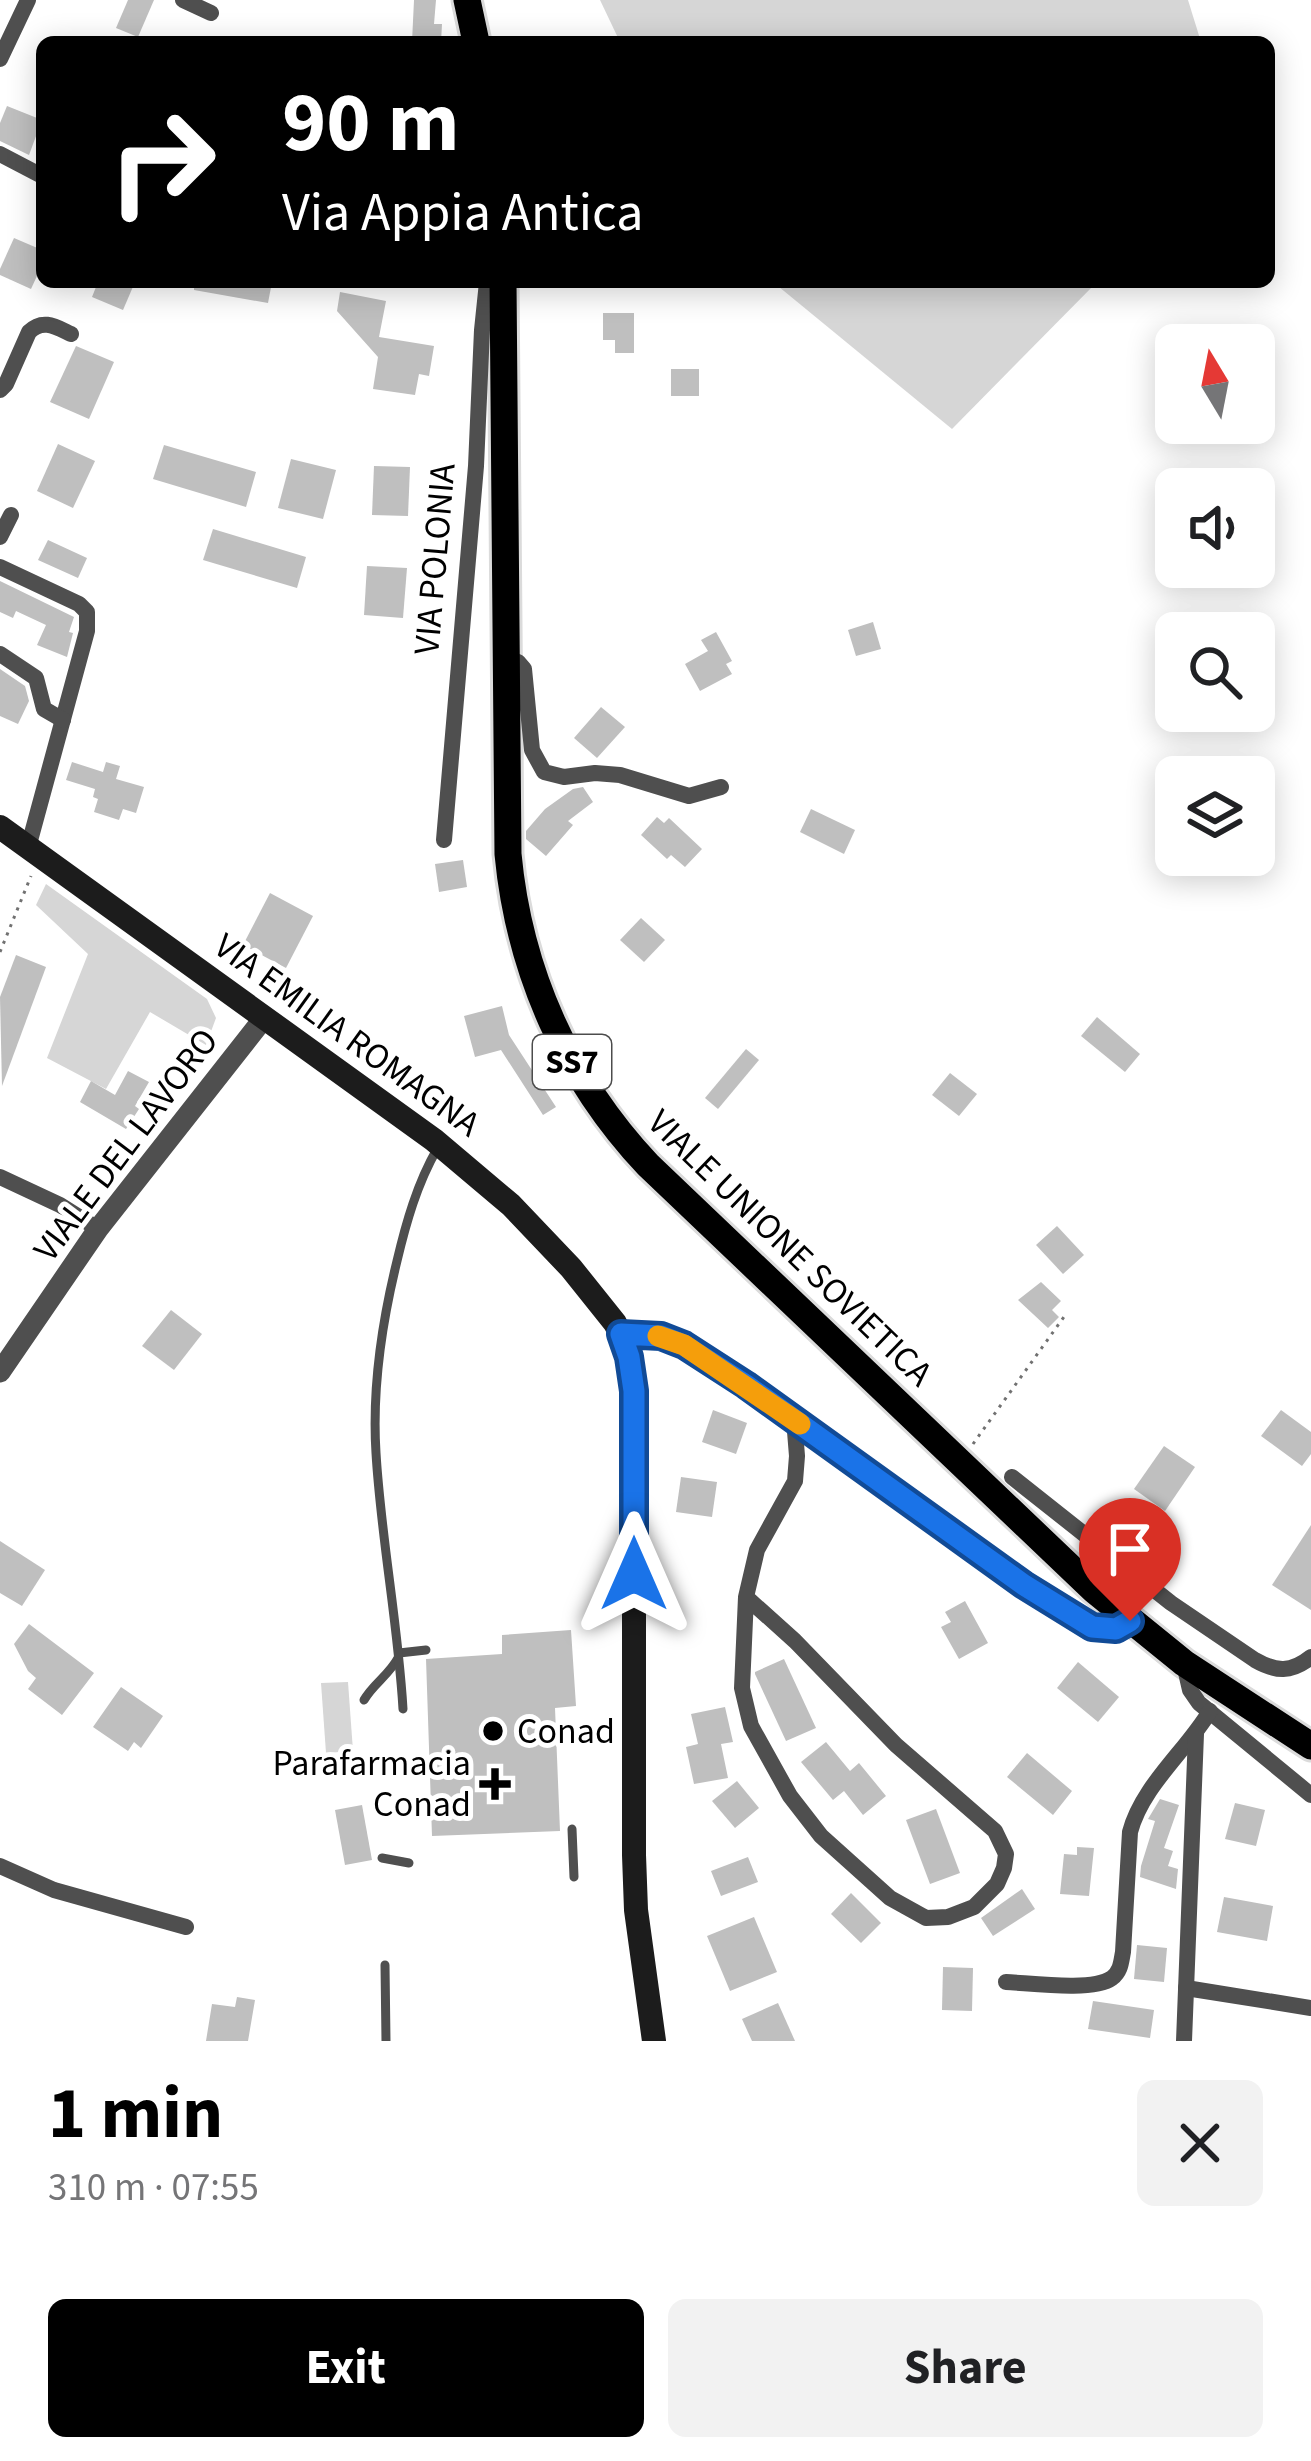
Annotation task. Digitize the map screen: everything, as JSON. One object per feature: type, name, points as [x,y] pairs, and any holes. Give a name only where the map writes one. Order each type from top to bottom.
[{"type":"main road","points":[[467,0],[475,36]]},
{"type":"main road","name":"VIALE UNIONE SOVIETICA","points":[[503,288],[507,830],[521,938],[539,993],[570,1059],[605,1115],[648,1165],[959,1462],[1008,1482],[1094,1590],[1130,1621]]},
{"type":"main road","name":"VIA EMILIA ROMAGNA","points":[[0,827],[440,1144],[539,1232],[621,1334]]},
{"type":"main road","points":[[621,1334],[634,1391],[634,1855],[652,2038]]},
{"type":"main road","name":"SS7","points":[[1130,1621],[1184,1663],[1311,1746]]},
{"type":"street","points":[[0,59],[28,0]]},
{"type":"street","points":[[183,0],[211,13]]},
{"type":"street","points":[[0,154],[36,173]]},
{"type":"street","name":"VIA POLONIA","points":[[444,840],[486,288]]},
{"type":"street","points":[[0,390],[32,329],[50,325],[70,334]]},
{"type":"street","points":[[0,537],[10,515]]},
{"type":"street","points":[[0,567],[87,612],[87,631],[34,852]]},
{"type":"street","points":[[0,654],[32,674],[44,709],[63,720]]},
{"type":"street","points":[[506,659],[521,664],[526,675],[532,750],[544,772],[564,777],[620,775],[688,796],[721,787]]},
{"type":"street","name":"VIALE DEL LAVORO","points":[[0,1372],[98,1229],[264,1018]]},
{"type":"street","points":[[0,1177],[98,1229]]},
{"type":"street","points":[[621,1334],[648,1334],[678,1342],[794,1419],[1024,1585],[1092,1627],[1116,1629],[1130,1621]]},
{"type":"street","points":[[746,1597],[896,1745],[995,1832],[1006,1854],[1004,1868],[997,1884],[974,1907],[941,1918],[909,1911],[831,1847],[771,1765],[746,1713],[742,1674],[746,1597],[757,1550],[795,1481],[794,1419]]},
{"type":"street","points":[[1008,1482],[1255,1660],[1284,1671],[1311,1658]]},
{"type":"street","points":[[1184,1663],[1191,1694],[1311,1795]]},
{"type":"street","points":[[1006,1982],[1097,1984],[1118,1971],[1133,1821],[1144,1798],[1210,1712]]},
{"type":"street","points":[[1184,2041],[1196,1735]]},
{"type":"street","points":[[0,1866],[54,1890],[186,1928]]},
{"type":"street","points":[[1186,1988],[1311,2008]]},
{"type":"lane","points":[[403,1709],[375,1449],[376,1395],[387,1302],[404,1230],[424,1171],[440,1144]]},
{"type":"lane","points":[[399,1653],[426,1650]]},
{"type":"lane","points":[[364,1700],[391,1670],[399,1653]]},
{"type":"lane","points":[[572,1829],[574,1877]]},
{"type":"lane","points":[[382,1858],[409,1863]]},
{"type":"lane","points":[[385,1965],[386,2041]]},
{"type":"path","points":[[0,952],[34,852]]},
{"type":"path","points":[[959,1462],[1066,1314]]},
{"type":"shaded area","points":[[600,0],[1188,0],[1199,36],[617,36]]},
{"type":"shaded area","points":[[780,288],[1091,288],[952,429]]},
{"type":"shaded area","points":[[46,884],[207,999],[216,1018],[206,1045],[150,1012],[106,1089],[47,1058],[88,954],[36,905]]},
{"type":"shaded area","points":[[348,1682],[353,1751],[326,1753],[321,1683]]},
{"type":"building","points":[[128,0],[154,0],[138,36],[116,28]]},
{"type":"building","points":[[414,0],[436,0],[434,24],[442,24],[441,36],[412,36]]},
{"type":"building","points":[[7,106],[36,118],[29,155],[0,141]]},
{"type":"building","points":[[14,238],[36,247],[36,278],[31,289],[0,275]]},
{"type":"building","points":[[96,288],[132,288],[123,310],[92,297]]},
{"type":"building","points":[[194,288],[271,288],[268,303]]},
{"type":"building","points":[[340,292],[386,301],[379,337],[434,346],[429,376],[419,374],[415,395],[373,389],[378,357],[337,311]]},
{"type":"building","points":[[603,313],[634,313],[634,353],[615,353],[615,340],[603,340]]},
{"type":"building","points":[[76,346],[114,362],[89,419],[50,402]]},
{"type":"building","points":[[671,369],[699,369],[699,396],[671,396]]},
{"type":"building","points":[[58,444],[95,461],[73,508],[37,491]]},
{"type":"building","points":[[164,445],[256,472],[246,507],[153,479]]},
{"type":"building","points":[[291,459],[336,470],[323,519],[278,508]]},
{"type":"building","points":[[374,466],[410,467],[408,516],[372,515]]},
{"type":"building","points":[[213,529],[306,557],[297,588],[203,560]]},
{"type":"building","points":[[48,540],[87,558],[78,578],[38,560]]},
{"type":"building","points":[[367,566],[407,568],[403,618],[364,615]]},
{"type":"building","points":[[0,581],[74,617],[67,657],[37,645],[46,625],[16,611],[13,618],[0,612]]},
{"type":"building","points":[[873,622],[881,649],[856,656],[848,630]]},
{"type":"building","points":[[716,632],[732,661],[726,664],[732,674],[700,691],[685,664],[708,651],[701,640]]},
{"type":"building","points":[[0,669],[25,686],[29,701],[18,724],[0,716]]},
{"type":"building","points":[[601,707],[625,727],[597,758],[574,738]]},
{"type":"building","points":[[72,762],[103,772],[106,762],[120,766],[116,779],[144,787],[136,813],[123,809],[119,820],[94,812],[95,789],[66,780]]},
{"type":"building","points":[[583,787],[593,802],[568,821],[573,825],[546,856],[526,839],[526,831],[545,809]]},
{"type":"building","points":[[811,809],[855,830],[844,854],[800,832]]},
{"type":"building","points":[[657,817],[664,823],[669,818],[702,849],[685,867],[671,855],[667,859],[641,835]]},
{"type":"building","points":[[463,860],[467,887],[439,892],[435,864]]},
{"type":"building","points":[[270,893],[313,916],[286,968],[243,945]]},
{"type":"building","points":[[641,918],[665,940],[644,962],[620,940]]},
{"type":"building","points":[[16,955],[46,967],[2,1086],[0,997]]},
{"type":"building","points":[[502,1006],[509,1035],[556,1107],[543,1115],[501,1050],[475,1057],[464,1016]]},
{"type":"building","points":[[1097,1017],[1140,1054],[1125,1072],[1081,1036]]},
{"type":"building","points":[[746,1049],[759,1060],[718,1109],[705,1098]]},
{"type":"building","points":[[128,1071],[149,1082],[126,1129],[80,1102],[91,1081],[115,1095]]},
{"type":"building","points":[[950,1073],[977,1094],[959,1116],[932,1095]]},
{"type":"building","points":[[1057,1226],[1084,1255],[1063,1274],[1036,1245]]},
{"type":"building","points":[[1041,1282],[1061,1301],[1052,1310],[1059,1317],[1048,1328],[1018,1300]]},
{"type":"building","points":[[171,1310],[202,1334],[174,1370],[142,1346]]},
{"type":"building","points":[[713,1410],[747,1423],[736,1454],[702,1442]]},
{"type":"building","points":[[1281,1410],[1311,1432],[1311,1454],[1302,1466],[1261,1436]]},
{"type":"building","points":[[1164,1446],[1195,1467],[1165,1511],[1134,1489]]},
{"type":"building","points":[[681,1477],[717,1482],[712,1517],[676,1512]]},
{"type":"building","points":[[1311,1525],[1311,1610],[1272,1585]]},
{"type":"building","points":[[0,1541],[45,1570],[22,1606],[0,1593]]},
{"type":"building","points":[[965,1601],[988,1643],[959,1659],[941,1627],[951,1622],[945,1612]]},
{"type":"building","points":[[29,1624],[94,1673],[62,1715],[28,1689],[36,1678],[14,1644]]},
{"type":"building","points":[[571,1630],[576,1706],[555,1708],[560,1831],[432,1836],[426,1659],[502,1654],[502,1635]]},
{"type":"building","points":[[784,1659],[816,1728],[786,1741],[755,1674]]},
{"type":"building","points":[[1078,1662],[1119,1697],[1098,1722],[1057,1688]]},
{"type":"building","points":[[121,1687],[163,1716],[141,1748],[134,1742],[128,1751],[93,1727]]},
{"type":"building","points":[[725,1707],[733,1742],[721,1744],[728,1778],[694,1784],[686,1747],[698,1744],[691,1714]]},
{"type":"building","points":[[826,1742],[850,1771],[859,1763],[886,1796],[863,1815],[844,1791],[833,1800],[801,1762]]},
{"type":"building","points":[[1027,1753],[1072,1791],[1053,1815],[1007,1777]]},
{"type":"building","points":[[737,1781],[759,1808],[735,1828],[712,1801]]},
{"type":"building","points":[[1160,1799],[1179,1805],[1164,1848],[1173,1851],[1168,1866],[1178,1869],[1176,1889],[1140,1877],[1155,1821],[1148,1819]]},
{"type":"building","points":[[1235,1803],[1265,1810],[1256,1846],[1225,1839]]},
{"type":"building","points":[[362,1805],[372,1860],[345,1865],[335,1810]]},
{"type":"building","points":[[936,1809],[960,1873],[930,1884],[906,1820]]},
{"type":"building","points":[[1077,1847],[1094,1848],[1089,1896],[1060,1894],[1064,1854],[1077,1855]]},
{"type":"building","points":[[748,1857],[758,1882],[721,1896],[711,1871]]},
{"type":"building","points":[[1022,1889],[1035,1909],[993,1936],[981,1918]]},
{"type":"building","points":[[851,1893],[881,1923],[861,1943],[831,1914]]},
{"type":"building","points":[[1224,1897],[1273,1906],[1267,1941],[1217,1932]]},
{"type":"building","points":[[754,1917],[777,1972],[730,1991],[707,1936]]},
{"type":"building","points":[[1137,1945],[1167,1948],[1164,1982],[1134,1979]]},
{"type":"building","points":[[943,1967],[973,1968],[972,2011],[942,2010]]},
{"type":"building","points":[[237,1997],[255,2000],[248,2041],[206,2041],[212,2004],[235,2007]]},
{"type":"building","points":[[1093,2001],[1154,2010],[1150,2038],[1088,2029]]},
{"type":"building","points":[[778,2003],[795,2041],[752,2041],[742,2019]]},
{"type":"slow traffic","points":[[658,1336],[684,1345],[800,1424]]},
{"type":"place","name":"Conad","points":[[493,1731]]},
{"type":"place","name":"Parafarmacia Conad","points":[[495,1784]]},
{"type":"route","points":[[634,1574],[634,1391],[621,1334],[648,1334],[684,1345],[746,1385],[1024,1585],[1092,1627],[1116,1629],[1130,1621]]}]
